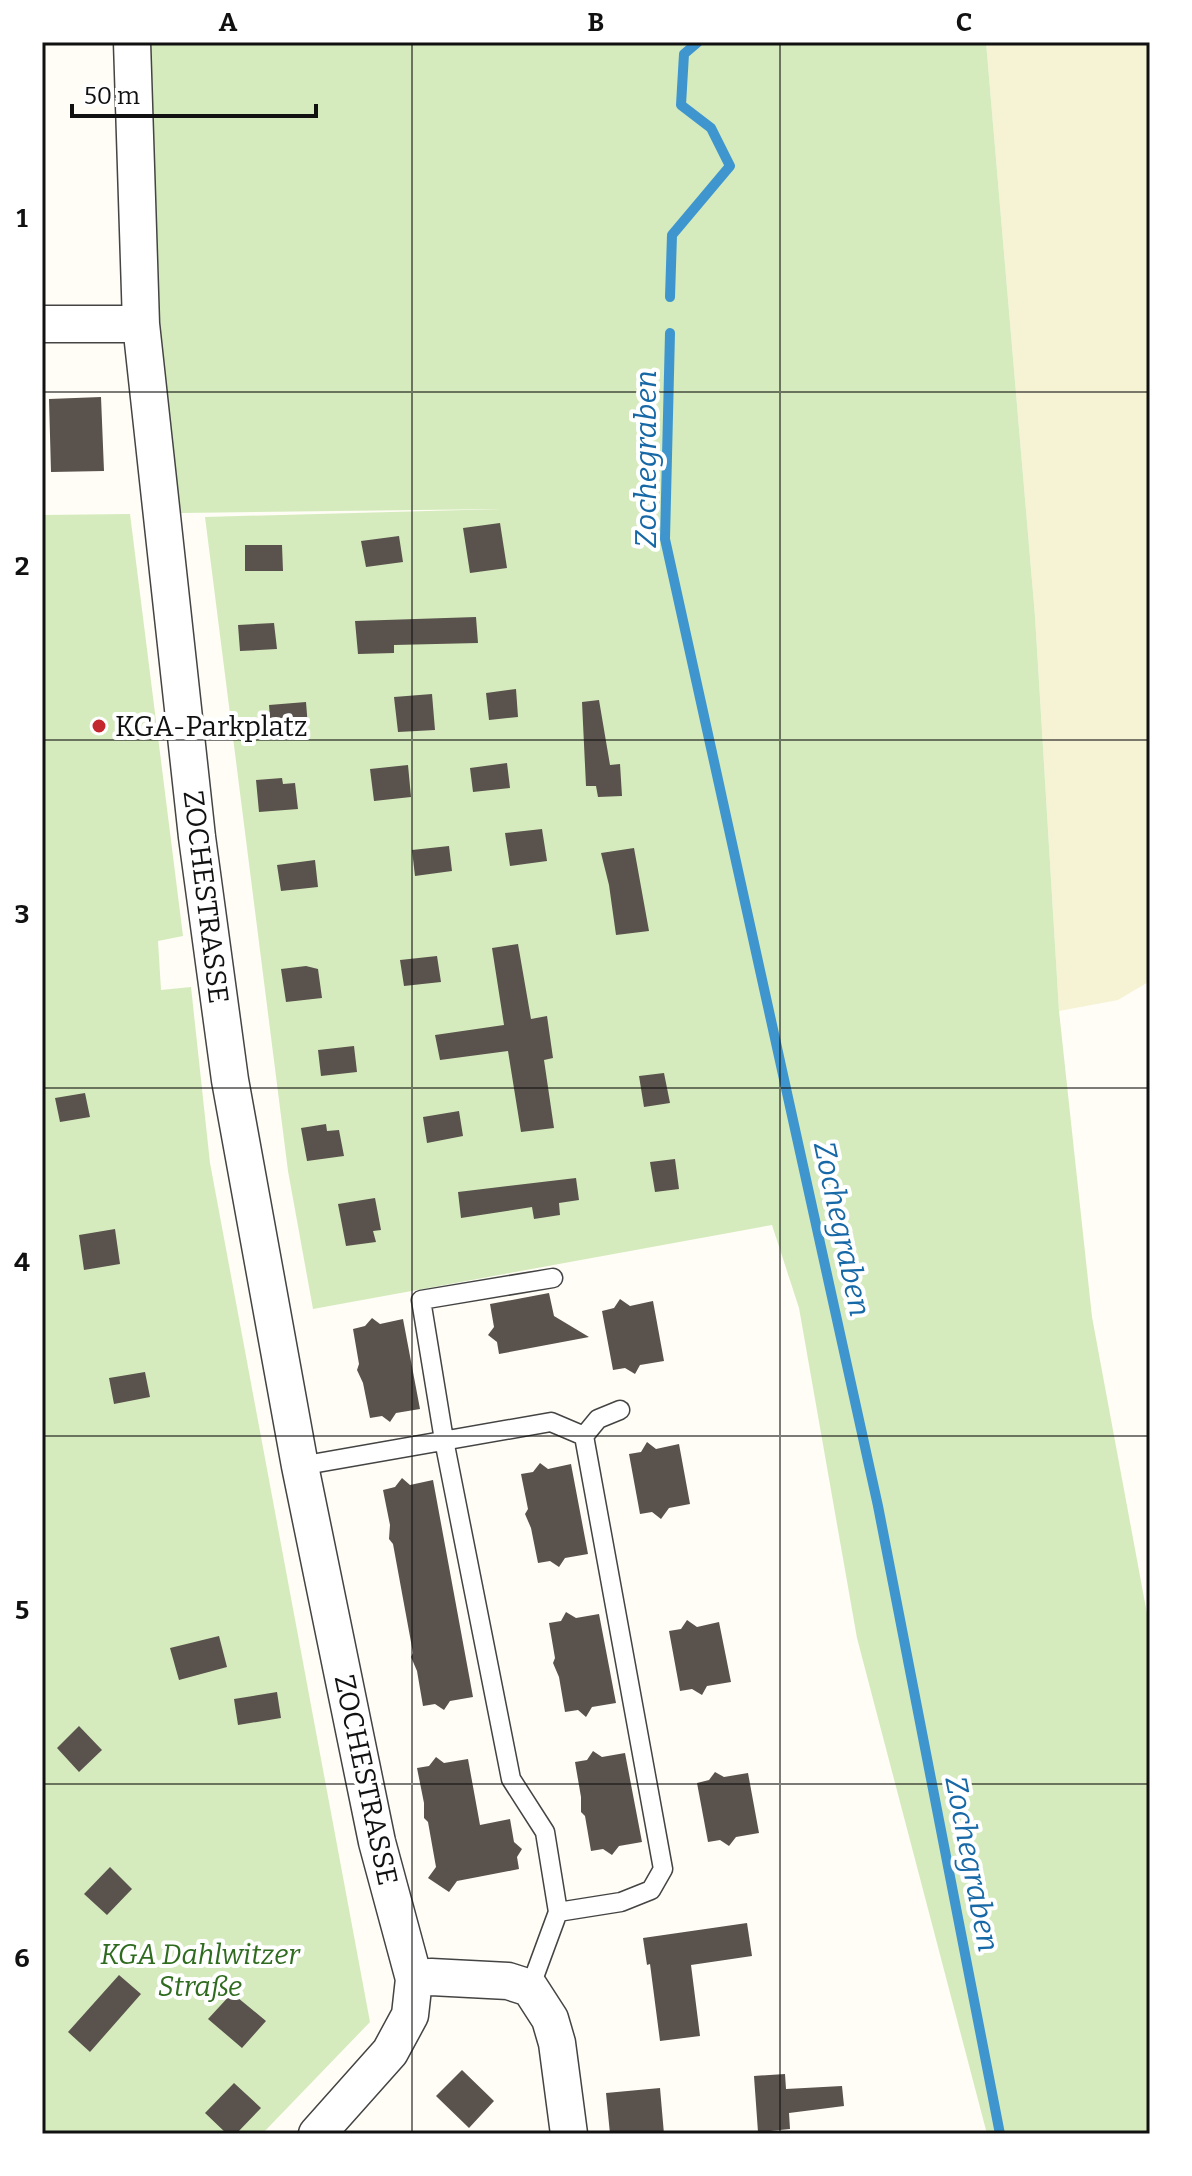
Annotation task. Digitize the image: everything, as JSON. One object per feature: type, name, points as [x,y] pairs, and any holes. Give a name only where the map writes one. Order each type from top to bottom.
[{"type":"street","name":"ZOCHESTRASSE","points":[[132,42],[141,324],[210,940],[249,1199],[300,1466],[377,1842],[414,1979]]},
{"type":"street","points":[[42,324],[141,324]]},
{"type":"street","points":[[317,2134],[390,2052],[410,2015],[414,1979],[431,1977],[508,1981],[530,1988],[550,2019],[557,2043],[569,2134]]},
{"type":"lane","points":[[530,1988],[558,1912],[545,1832],[511,1779],[444,1440],[421,1300],[553,1278]]},
{"type":"lane","points":[[558,1912],[621,1902],[651,1890],[663,1869],[584,1436],[598,1419],[620,1410]]},
{"type":"lane","points":[[300,1466],[551,1422],[584,1436]]},
{"type":"shaded area","points":[[986,42],[1150,42],[1150,981],[1118,1000],[1059,1011],[1035,616]]},
{"type":"green space","points":[[147,42],[986,42],[1035,616],[1059,1011],[1092,1317],[1150,1630],[1150,2134],[987,2134],[857,1638],[799,1308],[772,1225],[313,1309],[288,1171],[205,517],[501,509],[181,513],[157,334]]},
{"type":"green space","name":"KGA Dahlwitzer Straße","points":[[130,514],[183,936],[158,941],[161,990],[191,987],[210,1163],[370,2022],[262,2134],[42,2134],[42,515]]},
{"type":"building","points":[[101,397],[104,471],[51,472],[49,399]]},
{"type":"building","points":[[500,523],[507,568],[470,573],[463,528]]},
{"type":"building","points":[[399,536],[403,562],[366,567],[361,541]]},
{"type":"building","points":[[245,545],[282,545],[283,571],[245,571]]},
{"type":"building","points":[[476,617],[478,643],[394,645],[394,653],[358,654],[355,621]]},
{"type":"building","points":[[274,623],[277,649],[240,651],[238,625]]},
{"type":"building","points":[[516,689],[518,717],[489,720],[486,693]]},
{"type":"building","points":[[432,694],[435,730],[398,732],[394,697]]},
{"type":"building","points":[[599,700],[610,765],[620,764],[622,796],[598,797],[596,786],[586,786],[582,702]]},
{"type":"building","points":[[306,702],[308,727],[271,730],[269,705]]},
{"type":"building","points":[[507,763],[510,788],[473,792],[470,768]]},
{"type":"building","points":[[408,765],[411,797],[374,801],[370,769]]},
{"type":"building","points":[[282,778],[283,784],[295,783],[298,809],[259,812],[256,780]]},
{"type":"building","points":[[542,829],[547,861],[510,866],[505,833]]},
{"type":"building","points":[[449,846],[452,871],[415,876],[412,850]]},
{"type":"building","points":[[634,848],[649,931],[616,935],[601,853]]},
{"type":"building","points":[[315,860],[318,887],[281,891],[277,865]]},
{"type":"building","points":[[518,944],[531,1019],[547,1016],[553,1058],[544,1060],[554,1128],[521,1132],[508,1051],[440,1060],[435,1035],[504,1025],[492,948]]},
{"type":"building","points":[[437,956],[441,982],[404,986],[400,960]]},
{"type":"building","points":[[306,966],[318,969],[322,998],[286,1002],[281,969]]},
{"type":"building","points":[[354,1046],[357,1072],[321,1076],[318,1050]]},
{"type":"building","points":[[664,1073],[670,1103],[644,1107],[639,1076]]},
{"type":"building","points":[[85,1093],[90,1117],[60,1122],[55,1098]]},
{"type":"building","points":[[459,1111],[463,1136],[427,1143],[423,1117]]},
{"type":"building","points":[[326,1124],[327,1131],[339,1130],[344,1156],[307,1161],[301,1128]]},
{"type":"building","points":[[675,1159],[679,1189],[655,1192],[650,1162]]},
{"type":"building","points":[[576,1178],[579,1200],[559,1203],[560,1215],[534,1219],[532,1207],[461,1218],[458,1192]]},
{"type":"building","points":[[375,1198],[381,1230],[373,1231],[376,1242],[346,1246],[338,1204]]},
{"type":"building","points":[[115,1229],[120,1264],[84,1270],[79,1235]]},
{"type":"building","points":[[549,1293],[554,1316],[589,1337],[499,1354],[497,1342],[488,1335],[494,1327],[490,1304]]},
{"type":"building","points":[[620,1299],[630,1306],[653,1301],[664,1361],[640,1365],[635,1374],[625,1368],[613,1370],[602,1311],[614,1308]]},
{"type":"building","points":[[372,1318],[380,1324],[403,1319],[420,1409],[396,1413],[390,1422],[382,1416],[370,1418],[357,1370],[359,1364],[353,1329],[365,1326]]},
{"type":"building","points":[[145,1372],[150,1397],[114,1404],[109,1378]]},
{"type":"building","points":[[647,1442],[656,1449],[679,1444],[690,1504],[669,1508],[661,1519],[652,1512],[640,1514],[629,1454],[641,1452]]},
{"type":"building","points":[[540,1463],[548,1469],[571,1464],[588,1554],[565,1558],[559,1567],[550,1561],[538,1563],[525,1514],[528,1509],[521,1474],[533,1472]]},
{"type":"building","points":[[402,1478],[410,1485],[433,1480],[473,1697],[450,1701],[444,1710],[435,1704],[423,1706],[417,1671],[411,1657],[413,1653],[393,1544],[389,1539],[390,1525],[383,1490],[395,1487]]},
{"type":"building","points":[[566,1612],[576,1618],[599,1614],[616,1703],[592,1707],[586,1717],[578,1710],[565,1712],[559,1677],[553,1663],[555,1658],[549,1623],[561,1621]]},
{"type":"building","points":[[687,1620],[697,1627],[719,1622],[731,1682],[707,1686],[702,1695],[692,1689],[680,1691],[669,1631],[681,1629]]},
{"type":"building","points":[[219,1636],[227,1667],[179,1680],[170,1648]]},
{"type":"building","points":[[277,1692],[281,1718],[238,1725],[234,1699]]},
{"type":"building","points":[[79,1726],[102,1750],[79,1772],[57,1748]]},
{"type":"building","points":[[593,1751],[602,1757],[625,1753],[642,1842],[619,1846],[612,1855],[603,1849],[591,1851],[585,1816],[581,1812],[575,1762],[587,1760]]},
{"type":"building","points":[[436,1757],[444,1763],[468,1759],[480,1825],[510,1819],[514,1842],[522,1849],[517,1857],[519,1869],[457,1881],[449,1892],[428,1878],[436,1867],[428,1822],[424,1818],[417,1768],[429,1766]]},
{"type":"building","points":[[715,1772],[724,1777],[748,1773],[759,1833],[736,1837],[729,1846],[720,1840],[708,1842],[697,1783],[709,1780]]},
{"type":"building","points":[[110,1867],[132,1889],[107,1915],[84,1894]]},
{"type":"building","points":[[747,1923],[752,1956],[691,1965],[700,2036],[660,2041],[650,1964],[647,1965],[643,1938]]},
{"type":"building","points":[[119,1975],[141,1994],[90,2052],[68,2032]]},
{"type":"building","points":[[232,1993],[266,2021],[242,2048],[208,2019]]},
{"type":"building","points":[[462,2070],[494,2101],[469,2128],[436,2096]]},
{"type":"building","points":[[785,2074],[786,2089],[842,2086],[844,2106],[789,2113],[790,2129],[758,2132],[754,2076]]},
{"type":"building","points":[[234,2083],[261,2108],[236,2134],[227,2134],[205,2113]]},
{"type":"building","points":[[660,2088],[664,2134],[610,2134],[606,2093]]},
{"type":"waterway","name":"Zochegraben","points":[[670,297],[672,235],[730,166],[711,128],[681,105],[684,54],[698,42]]},
{"type":"waterway","name":"Zochegraben","points":[[670,333],[665,539],[878,1506],[1000,2134]]},
{"type":"place","name":"KGA-Parkplatz","points":[[99,726]]}]
